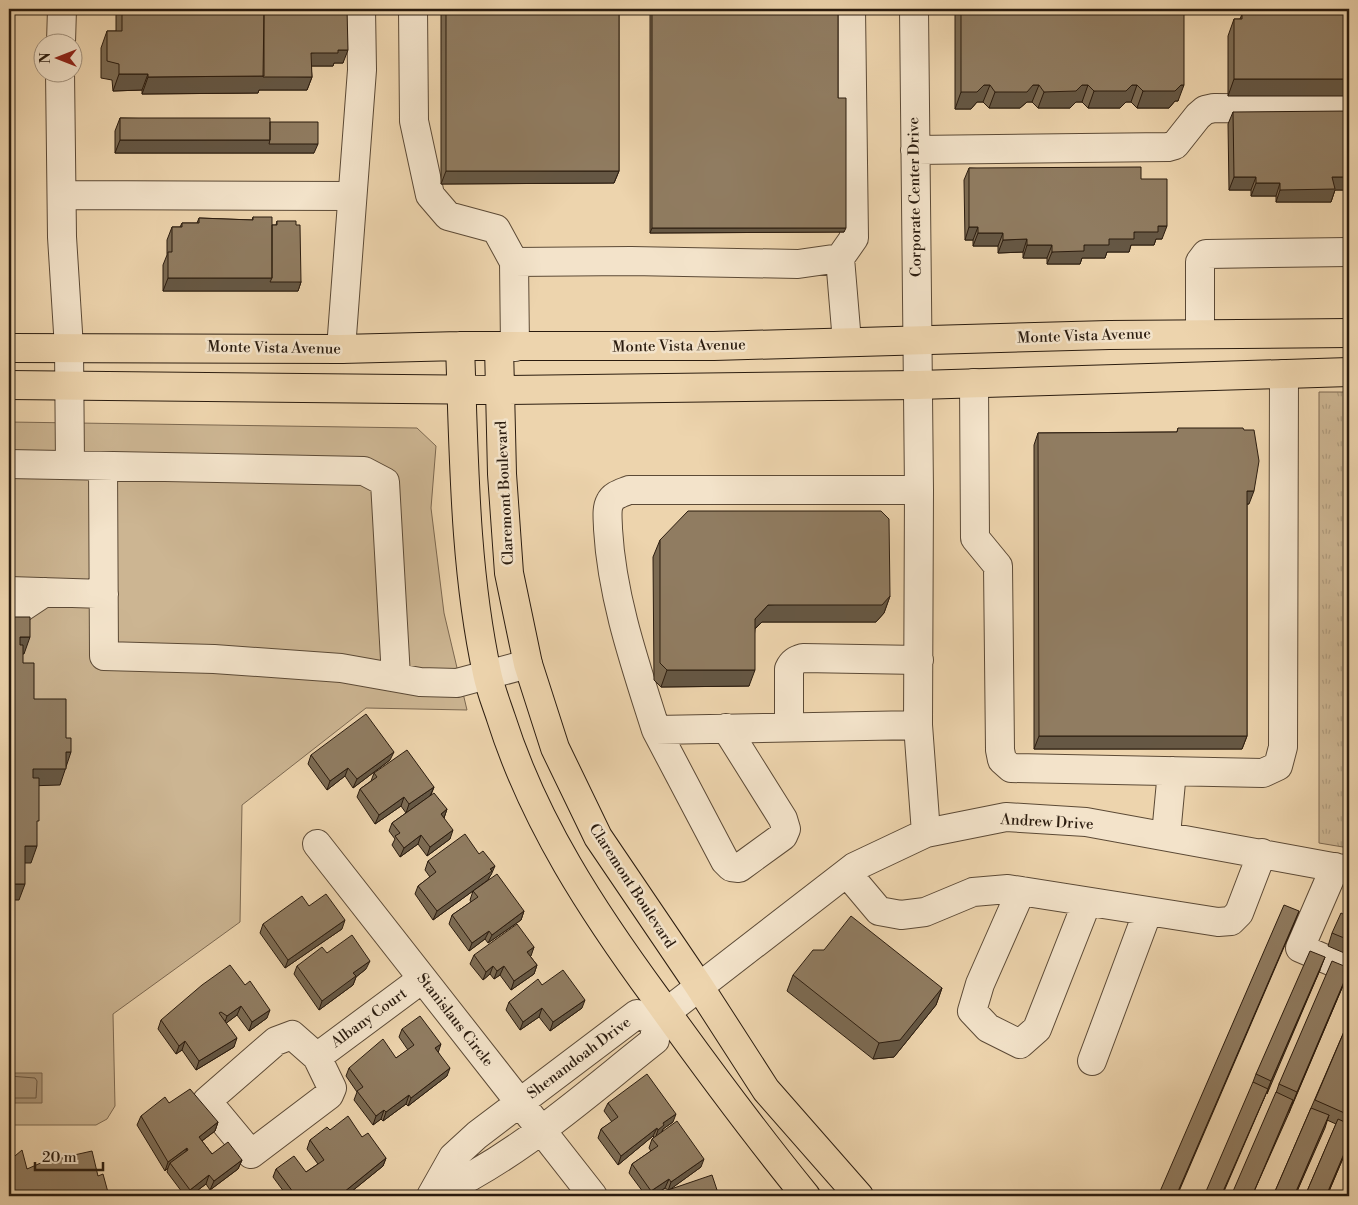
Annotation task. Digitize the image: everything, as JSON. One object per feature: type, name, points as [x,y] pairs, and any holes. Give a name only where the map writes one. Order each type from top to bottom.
[{"type":"main road","name":"Monte Vista Avenue","points":[[9,348],[341,349],[460,346],[714,346],[1200,334],[1349,333]]},
{"type":"main road","points":[[460,346],[467,523],[473,596],[487,675],[515,761],[561,856],[660,1016],[806,1196]]},
{"type":"main road","name":"Claremont Boulevard","points":[[507,347],[500,390],[502,474],[509,573],[528,664],[555,748],[598,837],[699,986],[766,1090],[859,1196]]},
{"type":"main road","points":[[9,385],[500,390],[918,385],[1349,372]]},
{"type":"street","points":[[61,32],[62,9]]},
{"type":"street","points":[[341,349],[351,196],[362,70],[361,9]]},
{"type":"street","points":[[414,9],[414,121],[430,195],[448,216],[496,229],[514,262],[507,347]]},
{"type":"street","points":[[847,342],[840,258],[854,238],[851,9]]},
{"type":"street","name":"Corporate Center Drive","points":[[914,9],[919,490],[918,725],[926,833]]},
{"type":"street","points":[[60,82],[62,195],[70,386],[70,465]]},
{"type":"street","points":[[914,150],[1168,147],[1175,145],[1205,110],[1214,108],[1349,109]]},
{"type":"street","points":[[62,195],[351,196]]},
{"type":"street","points":[[1200,334],[1200,262],[1206,254],[1349,252]]},
{"type":"street","points":[[514,262],[631,261],[798,264],[840,258]]},
{"type":"street","points":[[974,383],[975,538],[998,566],[1000,750],[1002,760],[1012,768],[1262,773],[1278,766],[1284,747],[1284,374]]},
{"type":"street","points":[[9,464],[364,471],[385,482],[396,677]]},
{"type":"street","points":[[104,466],[104,656],[214,659],[341,668],[420,682],[457,683],[528,664]]},
{"type":"street","points":[[726,728],[783,819],[786,829],[783,836],[739,868],[731,867],[725,861],[656,730],[622,619],[609,545],[609,502],[618,494],[629,490],[919,490]]},
{"type":"street","points":[[9,591],[104,594]]},
{"type":"street","points":[[9,616],[46,592]]},
{"type":"street","points":[[789,727],[789,669],[792,663],[797,660],[804,658],[919,660]]},
{"type":"street","points":[[656,730],[918,725]]},
{"type":"street","points":[[1166,835],[1172,771]]},
{"type":"street","name":"Andrew Drive","points":[[660,1016],[847,873],[926,833],[1006,817],[1086,822],[1342,868]]},
{"type":"street","name":"Stanislaus Circle","points":[[317,844],[593,1196]]},
{"type":"street","points":[[847,873],[879,911],[901,915],[925,912],[973,892],[1008,889],[1218,922],[1231,921],[1239,913],[1262,853]]},
{"type":"street","points":[[1342,868],[1300,948],[1349,969]]},
{"type":"street","points":[[1021,891],[980,984],[972,1011],[988,1028],[1020,1044],[1036,1029],[1087,902]]},
{"type":"street","points":[[1092,1061],[1148,911]]},
{"type":"street","name":"Albany Court","points":[[317,1057],[422,979]]},
{"type":"street","name":"Shenandoah Drive","points":[[637,1014],[660,1016],[655,1040],[541,1131],[469,1180],[432,1196],[453,1158],[477,1135],[637,1014]]},
{"type":"street","name":"Albany Court","points":[[292,1035],[317,1057],[332,1088],[329,1095],[251,1154],[208,1101],[276,1041],[292,1035]]},
{"type":"green space","points":[[1319,392],[1349,392],[1349,848],[1319,843]]},
{"type":"green space","points":[[9,422],[417,428],[436,446],[431,508],[444,613],[467,710],[366,708],[242,805],[240,922],[113,1014],[115,1106],[107,1119],[96,1125],[9,1125]]},
{"type":"water","points":[[9,934],[14,934],[12,1073],[42,1073],[42,1103],[9,1103]]},
{"type":"building","points":[[122,9],[264,9],[264,76],[148,77],[148,74],[119,74],[119,64],[107,61],[107,31],[122,31]]},
{"type":"building","points":[[264,9],[347,9],[348,50],[338,50],[338,53],[311,53],[312,77],[263,77]]},
{"type":"building","points":[[446,9],[619,9],[619,171],[446,171]]},
{"type":"building","points":[[652,9],[838,9],[838,98],[846,98],[846,228],[652,228]]},
{"type":"building","points":[[961,9],[1184,9],[1184,85],[1181,85],[1175,91],[1143,91],[1137,85],[1132,85],[1126,91],[1094,91],[1088,85],[1082,85],[1076,91],[1044,92],[1039,85],[1033,85],[1027,92],[995,92],[990,85],[984,85],[977,92],[961,92]]},
{"type":"building","points":[[1255,9],[1333,9],[1333,13],[1349,13],[1349,79],[1234,79],[1234,19],[1242,19],[1242,14],[1255,14]]},
{"type":"building","points":[[1349,111],[1349,177],[1332,177],[1335,189],[1280,190],[1280,183],[1256,183],[1256,177],[1234,177],[1233,112]]},
{"type":"building","points":[[120,118],[270,118],[270,140],[120,140]]},
{"type":"building","points":[[270,122],[318,122],[318,144],[269,144]]},
{"type":"building","points":[[1141,167],[1141,179],[1167,179],[1167,226],[1158,226],[1158,232],[1134,232],[1134,239],[1109,239],[1109,245],[1084,245],[1084,251],[1052,252],[1052,245],[1027,245],[1027,239],[1003,240],[1003,233],[978,233],[978,227],[969,227],[969,168]]},
{"type":"building","points":[[253,217],[272,217],[272,278],[168,278],[168,252],[172,252],[172,227],[182,227],[182,223],[199,223],[199,218],[253,220]]},
{"type":"building","points":[[277,221],[296,221],[296,225],[300,225],[301,282],[270,282],[272,278],[272,225],[277,225]]},
{"type":"building","points":[[1178,428],[1243,428],[1244,430],[1254,430],[1259,461],[1254,491],[1247,491],[1247,736],[1039,736],[1038,433],[1177,432]]},
{"type":"building","points":[[688,511],[881,511],[889,519],[890,596],[882,605],[768,605],[755,619],[755,670],[667,670],[660,663],[660,540]]},
{"type":"building","points":[[9,617],[30,617],[30,637],[20,637],[20,645],[23,645],[23,663],[34,663],[34,699],[66,699],[66,738],[71,738],[71,752],[66,752],[66,769],[33,769],[33,778],[39,778],[39,821],[37,821],[37,846],[25,846],[25,884],[9,884]]},
{"type":"building","points":[[366,714],[394,752],[357,779],[348,768],[330,781],[311,755]]},
{"type":"building","points":[[407,750],[434,787],[409,804],[404,797],[379,815],[360,789],[377,777],[374,773]]},
{"type":"building","points":[[434,793],[447,809],[441,814],[453,830],[430,847],[421,835],[404,848],[395,836],[400,833],[392,823]]},
{"type":"building","points":[[465,834],[479,854],[483,851],[495,866],[490,869],[492,871],[437,911],[418,886],[436,872],[428,861]]},
{"type":"building","points":[[497,874],[524,911],[492,935],[489,931],[472,943],[452,915],[478,897],[473,891]]},
{"type":"building","points":[[326,894],[345,920],[288,960],[263,924],[302,896],[309,906]]},
{"type":"building","points":[[1284,905],[1299,911],[1176,1196],[1158,1196]]},
{"type":"building","points":[[1341,913],[1349,917],[1349,940],[1332,933]]},
{"type":"building","points":[[851,916],[942,988],[900,1040],[879,1043],[793,975],[813,950],[824,950]]},
{"type":"building","points":[[517,924],[534,947],[527,952],[537,965],[514,981],[504,966],[497,971],[493,966],[486,972],[474,955]]},
{"type":"building","points":[[352,935],[370,961],[353,973],[356,976],[322,1001],[297,966],[322,947],[327,953]]},
{"type":"building","points":[[1310,951],[1325,957],[1271,1081],[1256,1074]]},
{"type":"building","points":[[1332,961],[1349,968],[1349,970],[1297,1092],[1279,1084]]},
{"type":"building","points":[[230,965],[245,985],[250,981],[270,1010],[252,1022],[241,1006],[227,1016],[221,1012],[219,1013],[237,1038],[199,1061],[185,1041],[179,1046],[161,1020],[202,985]]},
{"type":"building","points":[[563,970],[585,1000],[553,1022],[542,1008],[523,1022],[509,1002],[538,979],[542,985]]},
{"type":"building","points":[[420,1016],[441,1044],[435,1048],[450,1068],[411,1098],[409,1095],[386,1112],[384,1110],[376,1116],[357,1091],[363,1087],[349,1068],[383,1039],[396,1058],[414,1045],[402,1029]]},
{"type":"building","points":[[1349,1020],[1349,1115],[1315,1100]]},
{"type":"building","points":[[647,1074],[676,1114],[663,1123],[664,1125],[658,1130],[657,1128],[621,1156],[601,1129],[618,1117],[608,1103]]},
{"type":"building","points":[[1253,1082],[1268,1089],[1221,1196],[1204,1196]]},
{"type":"building","points":[[190,1089],[218,1122],[199,1137],[212,1154],[228,1142],[242,1160],[214,1181],[209,1175],[190,1190],[170,1163],[188,1150],[187,1148],[168,1162],[141,1116],[165,1097],[169,1103]]},
{"type":"building","points":[[1276,1092],[1293,1100],[1252,1196],[1231,1196]]},
{"type":"building","points":[[1311,1108],[1329,1115],[1294,1196],[1273,1196]]},
{"type":"building","points":[[348,1116],[362,1137],[368,1133],[386,1158],[341,1196],[304,1196],[302,1193],[296,1196],[276,1169],[294,1156],[306,1172],[324,1160],[310,1140],[327,1127],[330,1130]]},
{"type":"building","points":[[1338,1119],[1349,1124],[1349,1142],[1326,1196],[1305,1196]]},
{"type":"building","points":[[677,1121],[704,1159],[671,1182],[669,1179],[651,1191],[632,1164],[658,1146],[652,1139]]},
{"type":"building","points":[[22,1150],[27,1169],[43,1162],[92,1151],[98,1176],[103,1174],[109,1196],[86,1196],[85,1193],[73,1196],[11,1196],[9,1161]]},
{"type":"building","points":[[712,1175],[719,1196],[670,1196],[668,1190]]}]
